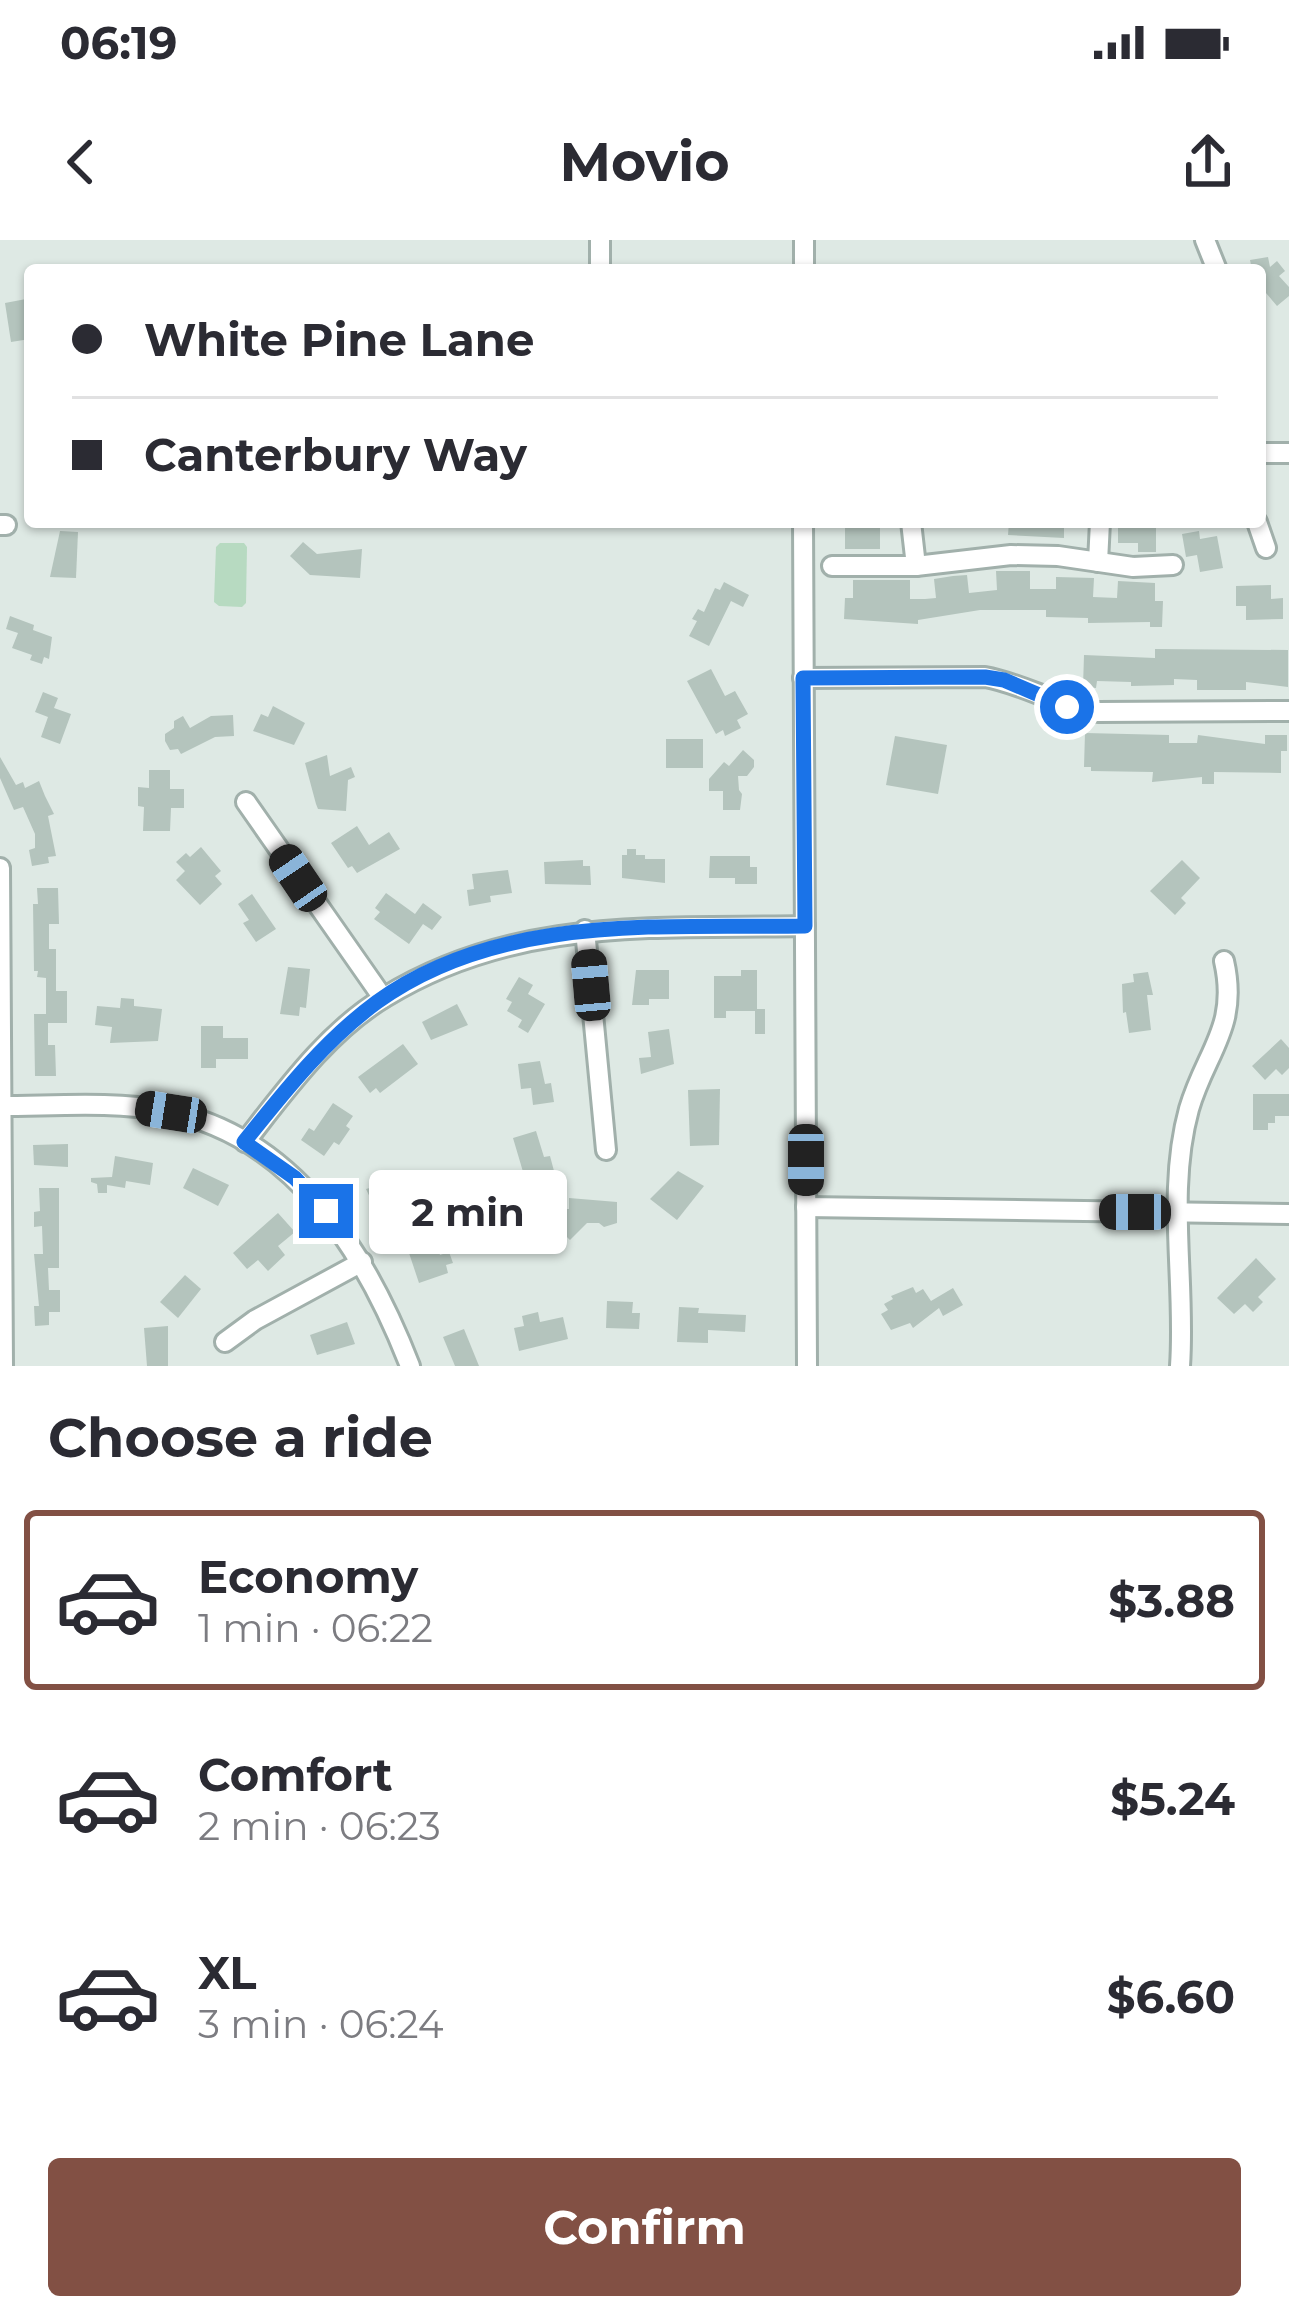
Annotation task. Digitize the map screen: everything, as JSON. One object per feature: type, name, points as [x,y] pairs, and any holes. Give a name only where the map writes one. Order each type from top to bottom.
[{"type":"street","points":[[803,528],[807,1366]]},
{"type":"street","points":[[912,528],[916,566]]},
{"type":"street","points":[[1098,562],[1100,528]]},
{"type":"street","points":[[1259,528],[1266,548]]},
{"type":"street","points":[[832,566],[916,566],[1011,555],[1132,567],[1173,565]]},
{"type":"street","points":[[803,678],[985,677],[1004,680],[1067,707],[1098,712],[1289,711]]},
{"type":"street","points":[[246,802],[383,998]]},
{"type":"street","points":[[0,868],[3,1366]]},
{"type":"street","points":[[244,1142],[319,1054],[383,998],[496,946],[585,930],[805,926]]},
{"type":"street","points":[[585,930],[606,1150]]},
{"type":"street","points":[[1180,1366],[1179,1213],[1190,1104],[1228,1016],[1224,962]]},
{"type":"street","points":[[1,1106],[142,1107],[198,1120],[244,1142],[295,1178],[326,1211],[362,1262],[410,1366]]},
{"type":"street","points":[[806,1207],[1289,1214]]},
{"type":"street","points":[[225,1342],[255,1320],[362,1262]]},
{"type":"green space","points":[[220,543],[247,547],[246,603],[242,607],[214,602]]},
{"type":"building","points":[[1268,257],[1270,267],[1277,261],[1285,271],[1279,276],[1289,287],[1289,296],[1277,306],[1266,293],[1266,264],[1251,264],[1250,260]]},
{"type":"building","points":[[24,299],[24,340],[11,342],[5,303]]},
{"type":"building","points":[[845,528],[880,528],[880,549],[845,549]]},
{"type":"building","points":[[1009,528],[1064,528],[1064,538],[1008,535]]},
{"type":"building","points":[[1118,528],[1156,528],[1156,552],[1138,552],[1138,543],[1118,543]]},
{"type":"building","points":[[60,531],[78,532],[76,578],[50,577]]},
{"type":"building","points":[[1199,531],[1200,539],[1217,536],[1223,568],[1200,572],[1197,555],[1186,557],[1182,534]]},
{"type":"building","points":[[303,542],[317,554],[362,549],[360,578],[310,575],[290,556]]},
{"type":"building","points":[[996,571],[1030,571],[1030,589],[1056,589],[1056,577],[1094,578],[1093,597],[1117,598],[1118,581],[1155,583],[1155,601],[1163,601],[1162,627],[1150,627],[1150,622],[1088,623],[1088,618],[1046,617],[1046,610],[980,610],[918,620],[918,624],[844,619],[845,598],[853,598],[853,580],[910,580],[910,599],[925,599],[936,598],[934,579],[953,576],[967,575],[969,593],[997,590]]},
{"type":"building","points":[[724,582],[749,595],[743,607],[731,601],[709,646],[689,636],[697,621],[692,619],[698,609],[704,612],[715,588],[720,590]]},
{"type":"building","points":[[1271,585],[1271,599],[1283,598],[1283,619],[1246,620],[1246,606],[1236,606],[1236,586]]},
{"type":"building","points":[[10,616],[52,637],[49,659],[44,657],[42,664],[12,648],[18,633],[6,629]]},
{"type":"building","points":[[1155,649],[1288,650],[1288,687],[1246,682],[1246,690],[1197,690],[1197,680],[1174,679],[1174,685],[1097,681],[1096,688],[1083,687],[1084,655],[1155,658]]},
{"type":"building","points":[[711,669],[725,696],[735,691],[748,714],[737,720],[741,728],[725,736],[723,730],[716,734],[687,681]]},
{"type":"building","points":[[43,692],[58,698],[54,708],[71,714],[60,744],[41,737],[48,717],[35,712]]},
{"type":"building","points":[[273,706],[305,723],[294,745],[253,731],[261,714],[268,717]]},
{"type":"building","points":[[233,715],[234,736],[215,737],[181,754],[178,749],[170,750],[165,741],[174,721],[183,716],[190,728],[211,716]]},
{"type":"building","points":[[1085,733],[1169,735],[1169,743],[1197,743],[1198,735],[1265,744],[1265,735],[1287,735],[1287,751],[1281,751],[1281,773],[1214,772],[1214,784],[1202,784],[1202,777],[1152,782],[1153,772],[1084,767]]},
{"type":"building","points":[[895,736],[947,745],[938,794],[886,785]]},
{"type":"building","points":[[666,739],[703,739],[703,768],[666,768]]},
{"type":"building","points":[[743,750],[754,760],[754,767],[747,776],[738,776],[740,810],[723,810],[723,791],[709,791],[709,779]]},
{"type":"building","points":[[327,755],[330,776],[351,767],[355,777],[348,780],[346,811],[318,809],[316,804],[305,763]]},
{"type":"building","points":[[0,757],[16,785],[23,782],[25,788],[39,781],[54,814],[48,816],[56,856],[48,857],[49,863],[32,866],[29,850],[35,848],[35,834],[23,807],[14,810],[0,778]]},
{"type":"building","points":[[149,770],[170,770],[170,789],[184,789],[184,808],[171,808],[170,831],[143,831],[144,807],[138,806],[138,787],[149,788]]},
{"type":"building","points":[[357,826],[369,845],[389,832],[400,849],[357,873],[331,843]]},
{"type":"building","points":[[201,847],[221,871],[215,876],[222,884],[200,905],[176,880],[185,871],[176,862]]},
{"type":"building","points":[[627,849],[636,849],[636,855],[645,855],[645,859],[665,859],[665,883],[622,878],[622,855],[627,855]]},
{"type":"building","points":[[710,856],[750,856],[750,867],[757,867],[757,884],[709,878]]},
{"type":"building","points":[[583,860],[583,866],[590,866],[591,885],[545,884],[544,862]]},
{"type":"building","points":[[1182,860],[1200,878],[1181,898],[1186,903],[1175,915],[1150,891]]},
{"type":"building","points":[[508,870],[512,893],[469,906],[472,874]]},
{"type":"building","points":[[37,888],[58,888],[59,924],[49,924],[49,949],[56,949],[56,991],[67,991],[67,1023],[48,1023],[48,1045],[55,1045],[56,1076],[35,1076],[34,1014],[46,1014],[46,978],[37,977],[34,971]]},
{"type":"building","points":[[386,893],[415,914],[423,903],[442,917],[432,930],[423,924],[409,944],[374,919],[380,912],[375,908]]},
{"type":"building","points":[[252,894],[276,929],[256,942],[243,923],[249,920],[238,904]]},
{"type":"building","points":[[288,967],[310,969],[306,1008],[300,1007],[299,1016],[280,1014]]},
{"type":"building","points":[[636,970],[669,970],[669,999],[632,1005]]},
{"type":"building","points":[[741,970],[757,970],[757,1009],[765,1009],[765,1034],[755,1034],[755,1011],[726,1011],[726,1018],[714,1018],[714,976],[741,976]]},
{"type":"building","points":[[1148,972],[1153,995],[1147,995],[1151,1030],[1129,1033],[1122,984],[1134,982],[1133,974]]},
{"type":"building","points":[[519,977],[533,985],[528,994],[545,1004],[528,1033],[518,1027],[522,1020],[507,1011],[512,1002],[506,999]]},
{"type":"building","points":[[121,998],[134,999],[134,1006],[162,1009],[158,1041],[110,1043],[112,1027],[95,1025],[97,1006],[120,1008]]},
{"type":"building","points":[[457,1004],[468,1025],[431,1040],[422,1022]]},
{"type":"building","points":[[201,1026],[223,1026],[223,1038],[248,1038],[248,1059],[216,1059],[216,1068],[201,1068]]},
{"type":"building","points":[[669,1029],[674,1064],[641,1074],[639,1058],[651,1057],[648,1032]]},
{"type":"building","points":[[1281,1039],[1289,1048],[1289,1068],[1282,1075],[1276,1069],[1265,1080],[1252,1066]]},
{"type":"building","points":[[403,1044],[418,1064],[380,1093],[376,1088],[370,1093],[358,1077]]},
{"type":"building","points":[[540,1061],[554,1102],[533,1105],[531,1088],[521,1089],[518,1064]]},
{"type":"building","points":[[720,1089],[719,1145],[690,1146],[688,1090]]},
{"type":"building","points":[[1253,1094],[1289,1094],[1289,1116],[1275,1116],[1268,1130],[1253,1130]]},
{"type":"building","points":[[333,1103],[353,1116],[339,1145],[334,1142],[324,1156],[301,1140],[309,1128],[314,1131]]},
{"type":"building","points":[[536,1131],[554,1171],[542,1174],[545,1187],[529,1192],[513,1138]]},
{"type":"building","points":[[68,1144],[68,1167],[34,1165],[33,1145]]},
{"type":"building","points":[[115,1156],[153,1163],[150,1185],[126,1181],[125,1188],[107,1185],[107,1193],[98,1193],[91,1178],[112,1177]]},
{"type":"building","points":[[193,1168],[229,1185],[218,1206],[183,1188]]},
{"type":"building","points":[[678,1171],[704,1186],[677,1220],[650,1199]]},
{"type":"building","points":[[395,1181],[411,1212],[391,1222],[382,1202],[374,1206],[366,1189]]},
{"type":"building","points":[[39,1188],[59,1188],[59,1268],[48,1268],[49,1290],[60,1290],[60,1312],[49,1312],[49,1325],[35,1326],[34,1306],[39,1306],[34,1254],[43,1254],[42,1226],[34,1227],[34,1212],[40,1211]]},
{"type":"building","points":[[569,1198],[617,1202],[617,1223],[604,1227],[587,1223],[570,1240],[563,1233],[558,1238],[546,1225],[562,1209],[569,1209]]},
{"type":"building","points":[[278,1213],[295,1232],[278,1246],[285,1255],[268,1271],[258,1260],[247,1269],[233,1253]]},
{"type":"building","points":[[433,1235],[440,1255],[449,1252],[453,1263],[446,1265],[448,1273],[419,1283],[406,1244]]},
{"type":"building","points":[[1256,1258],[1276,1279],[1258,1297],[1263,1302],[1253,1312],[1245,1304],[1234,1314],[1217,1298]]},
{"type":"building","points":[[185,1275],[201,1289],[178,1318],[160,1302]]},
{"type":"building","points":[[913,1287],[916,1293],[923,1289],[931,1301],[953,1288],[963,1305],[943,1316],[939,1308],[913,1328],[910,1323],[891,1330],[881,1314],[888,1310],[884,1304]]},
{"type":"building","points":[[607,1301],[633,1302],[632,1313],[640,1313],[639,1329],[606,1328]]},
{"type":"building","points":[[679,1307],[699,1308],[698,1313],[746,1315],[745,1332],[708,1330],[708,1343],[677,1342]]},
{"type":"building","points":[[538,1312],[540,1322],[563,1317],[568,1339],[519,1351],[514,1328],[524,1326],[522,1316]]},
{"type":"building","points":[[347,1322],[355,1344],[317,1355],[310,1335]]},
{"type":"building","points":[[168,1326],[168,1366],[147,1366],[144,1328]]},
{"type":"building","points":[[464,1329],[479,1366],[455,1366],[443,1337]]},
{"type":"route","points":[[326,1211],[272,1158],[244,1142],[312,1061],[383,998],[496,946],[564,932],[805,926],[803,678],[985,677],[1004,680],[1067,707]]}]
